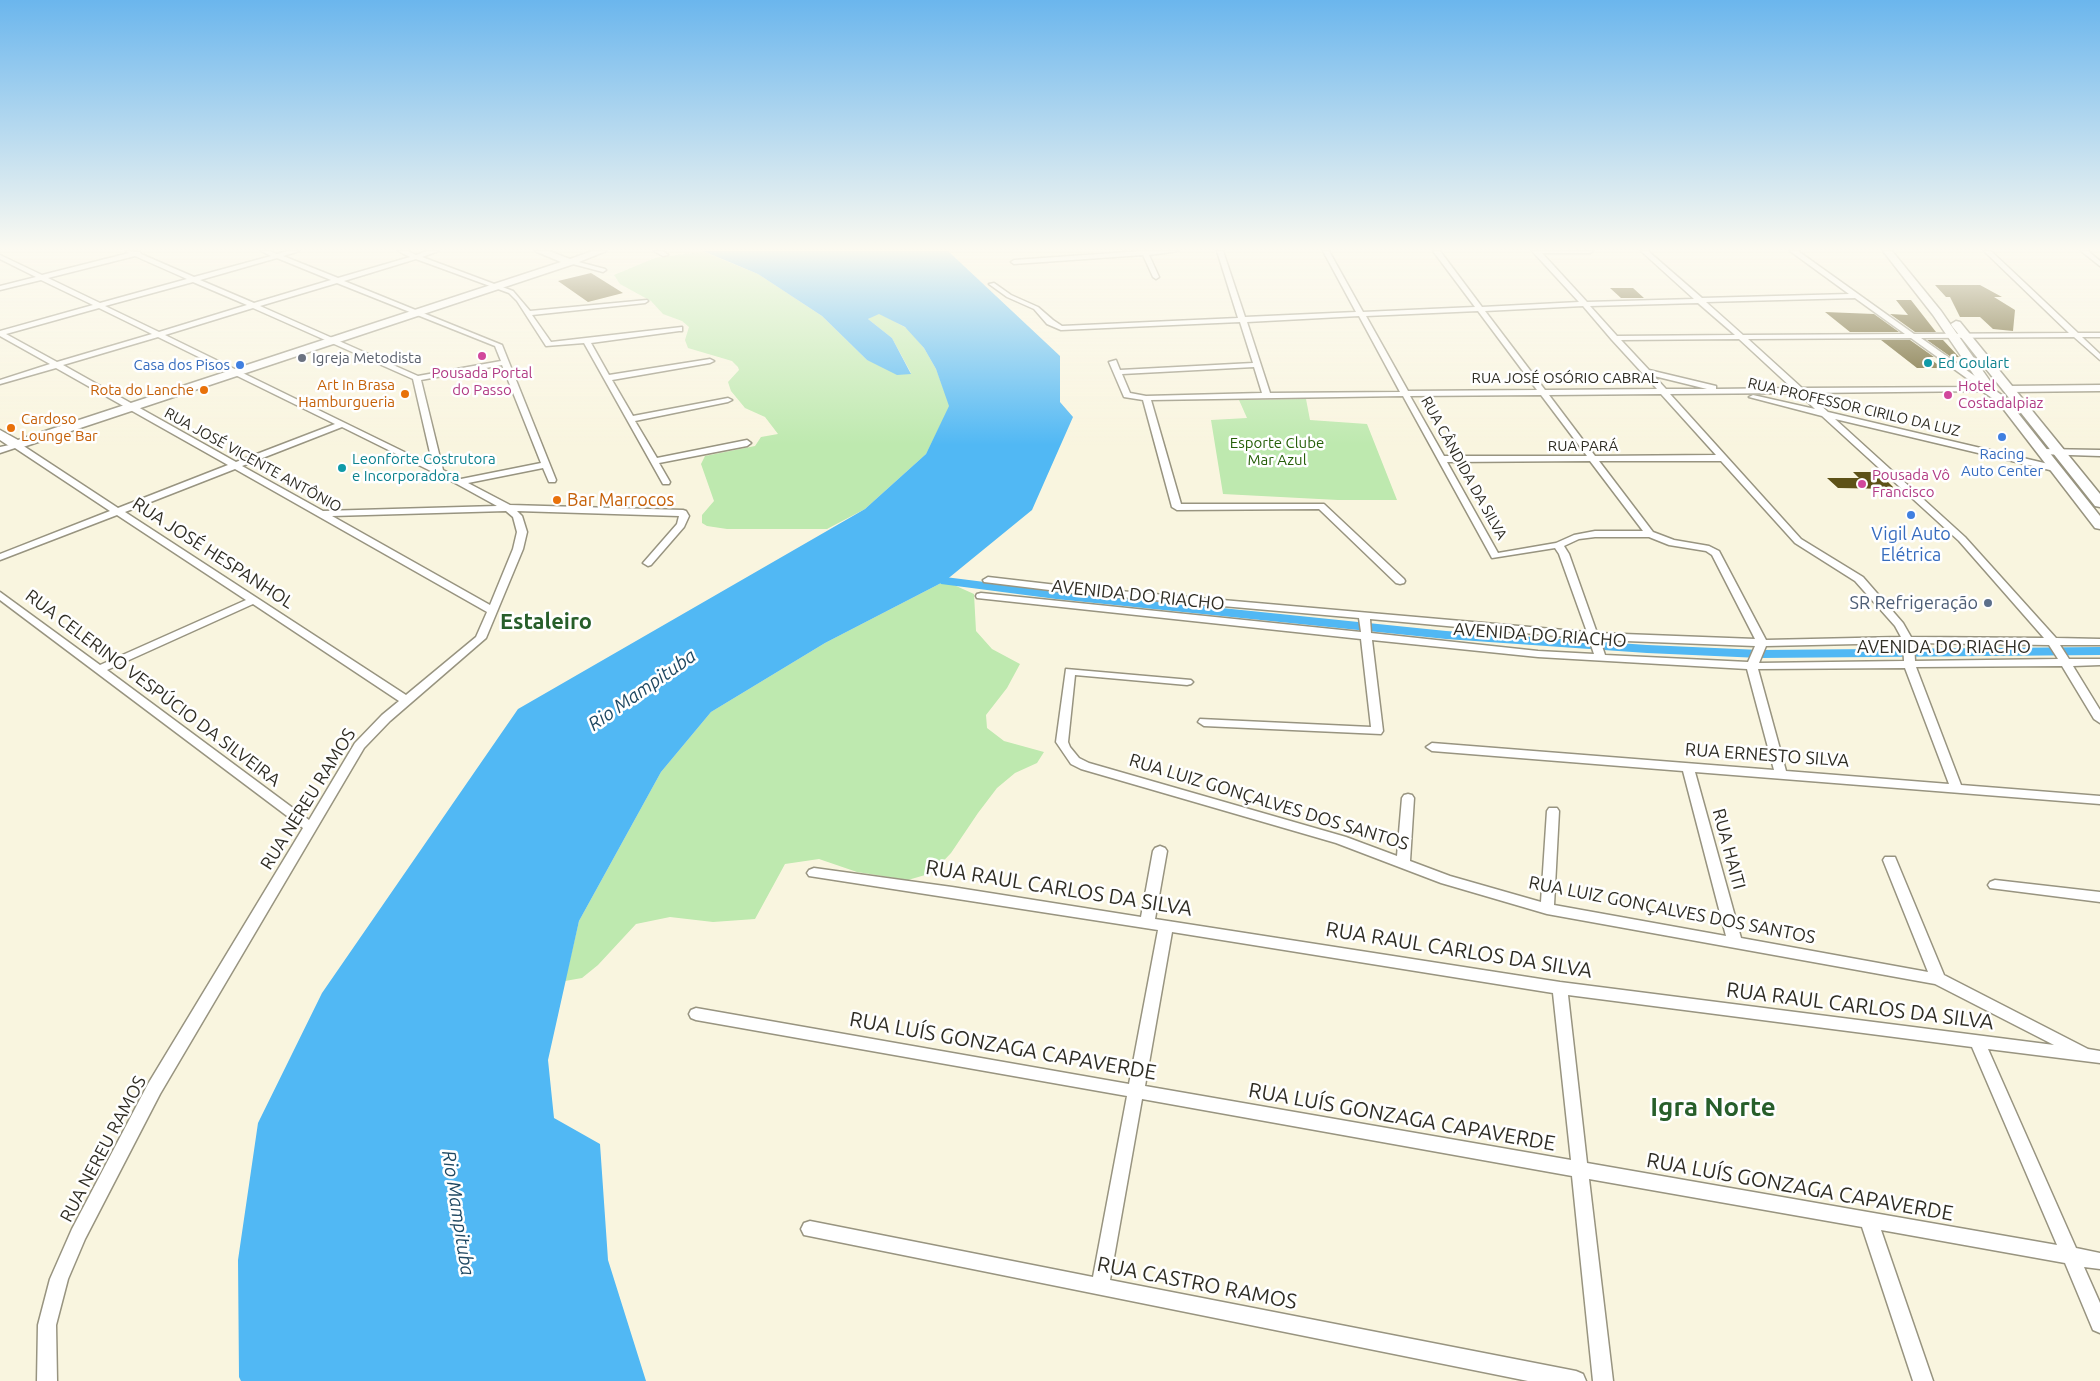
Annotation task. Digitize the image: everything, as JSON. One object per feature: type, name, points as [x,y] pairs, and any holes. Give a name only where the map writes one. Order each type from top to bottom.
[{"type":"main road","points":[[16,444],[407,315]]},
{"type":"main road","points":[[1937,315],[1987,388],[2002,400],[2100,525]]},
{"type":"main road","points":[[1949,315],[2100,503]]},
{"type":"main road","points":[[1987,388],[2006,394],[2009,389]]},
{"type":"main road","name":"RUA JOSÉ HESPANHOL","points":[[0,434],[16,444]]},
{"type":"street","points":[[0,333],[65,315]]},
{"type":"street","name":"RUA NEREU RAMOS","points":[[47,1381],[47,1325],[59,1279],[78,1235],[178,1046],[359,746],[372,731],[474,646],[485,631],[518,549],[522,532],[517,516],[508,508],[460,482],[120,315]]},
{"type":"street","points":[[0,382],[221,315]]},
{"type":"street","points":[[275,315],[417,378],[506,362]]},
{"type":"street","points":[[426,315],[494,343],[500,348],[552,480]]},
{"type":"street","points":[[530,315],[549,344],[679,329]]},
{"type":"street","points":[[1043,315],[1050,322],[1061,328],[1333,315]]},
{"type":"street","points":[[1241,315],[1267,395]]},
{"type":"street","name":"RUA CÂNDIDA DA SILVA","points":[[1363,315],[1496,556],[1558,545]]},
{"type":"street","points":[[1483,315],[1543,392],[1591,460],[1650,534]]},
{"type":"street","points":[[1594,315],[1798,541],[1859,578],[1899,625],[1956,787]]},
{"type":"street","points":[[1717,315],[1962,539],[2053,642],[2100,719]]},
{"type":"street","points":[[1883,315],[1987,388]]},
{"type":"street","points":[[2055,315],[2100,358]]},
{"type":"street","name":"RUA JOSÉ VICENTE ANTÔNIO","points":[[0,333],[493,611]]},
{"type":"street","points":[[1615,338],[2100,335]]},
{"type":"street","points":[[586,341],[666,482]]},
{"type":"street","points":[[608,378],[710,361]]},
{"type":"street","points":[[1112,362],[1127,394],[1146,398],[1177,507],[1321,506],[1400,581]]},
{"type":"street","points":[[1117,372],[1256,365]]},
{"type":"street","name":"RUA PROFESSOR CIRILO DA LUZ","points":[[1646,372],[2054,468]]},
{"type":"street","points":[[417,378],[439,471]]},
{"type":"street","name":"RUA JOSÉ OSÓRIO CABRAL","points":[[1146,398],[1267,395],[1733,392],[1987,388]]},
{"type":"street","points":[[2009,389],[2100,388]]},
{"type":"street","points":[[631,419],[728,400]]},
{"type":"street","points":[[0,557],[343,424]]},
{"type":"street","points":[[655,461],[747,443]]},
{"type":"street","points":[[0,450],[16,444]]},
{"type":"street","name":"RUA JOSÉ HESPANHOL","points":[[16,444],[407,701]]},
{"type":"street","points":[[2042,452],[2100,453]]},
{"type":"street","name":"RUA PARÁ","points":[[1442,459],[1591,460],[1723,458]]},
{"type":"street","points":[[460,482],[546,465]]},
{"type":"street","points":[[320,514],[508,508],[683,512],[684,516],[681,524],[648,564]]},
{"type":"street","points":[[1601,658],[1564,554],[1558,545],[1585,535],[1650,534],[1672,542],[1709,549],[1719,558],[1762,643],[1752,666],[1781,774]]},
{"type":"street","name":"AVENIDA DO RIACHO","points":[[988,580],[1074,590],[1592,636],[1762,643],[2065,663],[2100,662]]},
{"type":"street","points":[[1068,605],[1074,590]]},
{"type":"street","name":"RUA CELERINO VESPÚCIO DA SILVEIRA","points":[[0,594],[98,670],[310,827]]},
{"type":"street","name":"AVENIDA DO RIACHO","points":[[981,596],[1538,654],[1752,666],[2053,642],[2100,642]]},
{"type":"street","points":[[98,670],[254,600]]},
{"type":"street","points":[[1204,722],[1377,731],[1364,616]]},
{"type":"street","name":"RUA LUIZ GONÇALVES DOS SANTOS","points":[[1187,682],[1070,671],[1062,742],[1075,760],[1086,766],[1341,840],[1403,862],[1446,880],[1547,909],[1734,940],[1938,978],[2094,1056]]},
{"type":"street","name":"RUA ERNESTO SILVA","points":[[1432,747],[1956,787],[2100,800]]},
{"type":"street","name":"RUA HAITI","points":[[1688,767],[1734,940]]},
{"type":"street","points":[[1403,862],[1408,798]]},
{"type":"street","points":[[1547,909],[1553,810]]},
{"type":"street","points":[[1147,923],[1160,851]]},
{"type":"street","points":[[1890,860],[1938,978]]},
{"type":"street","name":"RUA RAUL CARLOS DA SILVA","points":[[814,872],[1560,988],[1978,1043],[2094,1056]]},
{"type":"street","points":[[1995,885],[2100,897]]},
{"type":"street","points":[[1100,1287],[1166,926]]},
{"type":"street","points":[[1560,988],[1603,1381]]},
{"type":"street","name":"RUA LUÍS GONZAGA CAPAVERDE","points":[[696,1014],[2100,1261]]},
{"type":"street","points":[[1978,1043],[2100,1324]]},
{"type":"street","points":[[1869,1221],[1923,1381]]},
{"type":"street","name":"RUA CASTRO RAMOS","points":[[810,1229],[1576,1381]]},
{"type":"green space","points":[[667,315],[821,315],[867,360],[911,373],[892,338],[868,319],[875,315],[883,315],[908,329],[924,348],[936,369],[950,406],[926,454],[865,509],[827,529],[727,529],[707,526],[702,523],[702,515],[714,501],[701,464],[705,456],[755,446],[761,437],[778,434],[765,417],[745,408],[731,391],[728,382],[739,370],[732,361],[688,348],[685,340],[689,327],[682,321]]},
{"type":"green space","name":"Esporte Clube Mar Azul","points":[[1306,399],[1310,420],[1367,424],[1397,500],[1338,500],[1223,494],[1211,420],[1247,418],[1239,400]]},
{"type":"green space","points":[[945,581],[974,594],[976,631],[992,649],[1020,664],[1007,688],[986,715],[987,728],[1004,741],[1044,752],[1037,763],[1015,773],[997,788],[951,853],[932,873],[908,880],[857,872],[819,859],[785,864],[755,919],[713,922],[670,917],[636,924],[598,965],[582,978],[565,981],[579,921],[661,772],[711,712],[825,643]]},
{"type":"water","points":[[876,315],[868,319],[892,338],[911,374],[897,375],[867,360],[822,316]]},
{"type":"water","name":"Rio Mampituba","points":[[882,315],[1017,315],[1060,356],[1060,402],[1073,417],[1032,510],[945,581],[825,643],[711,712],[661,772],[579,921],[548,1060],[554,1118],[600,1144],[608,1260],[646,1381],[241,1381],[239,1377],[238,1260],[258,1123],[322,993],[518,709],[865,509],[926,454],[949,406],[936,369],[924,348],[905,327]]},
{"type":"building","points":[[1829,315],[1876,315],[1899,332],[1850,332]]},
{"type":"building","points":[[1892,315],[1923,315],[1936,332],[1915,332]]},
{"type":"building","points":[[1959,315],[2014,315],[2013,331],[1993,329],[1980,317]]},
{"type":"building","points":[[1881,340],[1910,340],[1934,357],[1928,357],[1942,368],[1917,368]]},
{"type":"building","points":[[1927,340],[1943,340],[1959,357],[1951,357]]},
{"type":"building","name":"Pousada Vô Francisco","points":[[1853,472],[1878,472],[1895,489],[1838,488],[1827,478],[1859,478]]},
{"type":"waterway","points":[[945,581],[1056,595],[1446,635],[1647,649],[1760,654],[2100,651]]},
{"type":"place","name":"Pousada Portal do Passo","points":[[482,356]]},
{"type":"place","name":"Igreja Metodista","points":[[302,358]]},
{"type":"place","name":"Ed Goulart","points":[[1928,363]]},
{"type":"place","name":"Casa dos Pisos","points":[[240,365]]},
{"type":"place","name":"Rota do Lanche","points":[[204,390]]},
{"type":"place","name":"Art In Brasa Hamburgueria","points":[[405,394]]},
{"type":"place","name":"Hotel Costadalpiaz","points":[[1948,395]]},
{"type":"place","name":"Cardoso Lounge Bar","points":[[11,428]]},
{"type":"place","name":"Racing Auto Center","points":[[2002,437]]},
{"type":"place","name":"Leonforte Costrutora e Incorporadora","points":[[342,468]]},
{"type":"place","name":"Pousada Vô Francisco","points":[[1862,484]]},
{"type":"place","name":"Bar Marrocos","points":[[557,500]]},
{"type":"place","name":"Vigil Auto Elétrica","points":[[1911,515]]},
{"type":"place","name":"SR Refrigeração","points":[[1988,603]]},
{"type":"district","name":"Estaleiro","points":[[546,622]]},
{"type":"district","name":"Igra Norte","points":[[1713,1107]]}]
